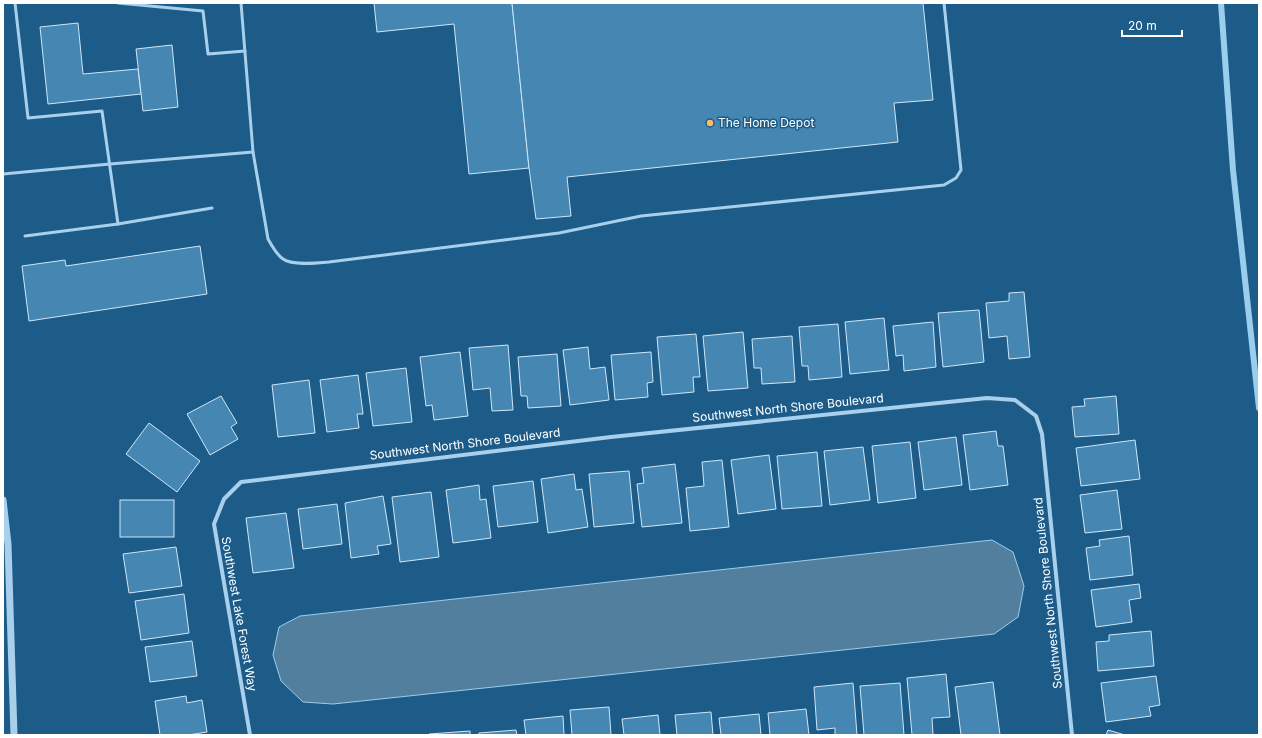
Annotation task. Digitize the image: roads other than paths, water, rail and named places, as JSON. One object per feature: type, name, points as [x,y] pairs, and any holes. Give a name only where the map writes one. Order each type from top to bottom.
[{"type":"street","name":"Southwest North Shore Boulevard","points":[[224,499],[241,482],[256,480],[611,437],[987,398],[1015,400],[1036,416],[1042,434],[1072,735]]},
{"type":"street","name":"Southwest Lake Forest Way","points":[[224,499],[214,524],[250,735]]},
{"type":"street","points":[[3,500],[8,544],[14,735]]},
{"type":"lane","points":[[15,3],[28,118],[102,111],[118,224]]},
{"type":"lane","points":[[118,3],[203,11],[208,54],[245,51]]},
{"type":"lane","points":[[241,3],[254,152],[268,239],[274,251],[284,260],[302,264],[329,262],[559,233],[641,216],[944,184],[956,178],[961,170],[944,3]]},
{"type":"lane","points":[[3,174],[254,152]]},
{"type":"lane","points":[[25,236],[118,224],[212,208]]},
{"type":"water","points":[[992,540],[1013,552],[1024,586],[1018,617],[994,634],[333,704],[303,702],[281,681],[273,655],[279,627],[300,616]]},
{"type":"waterway","points":[[1221,3],[1233,170],[1259,408]]},
{"type":"place","name":"The Home Depot","points":[[710,123]]}]
